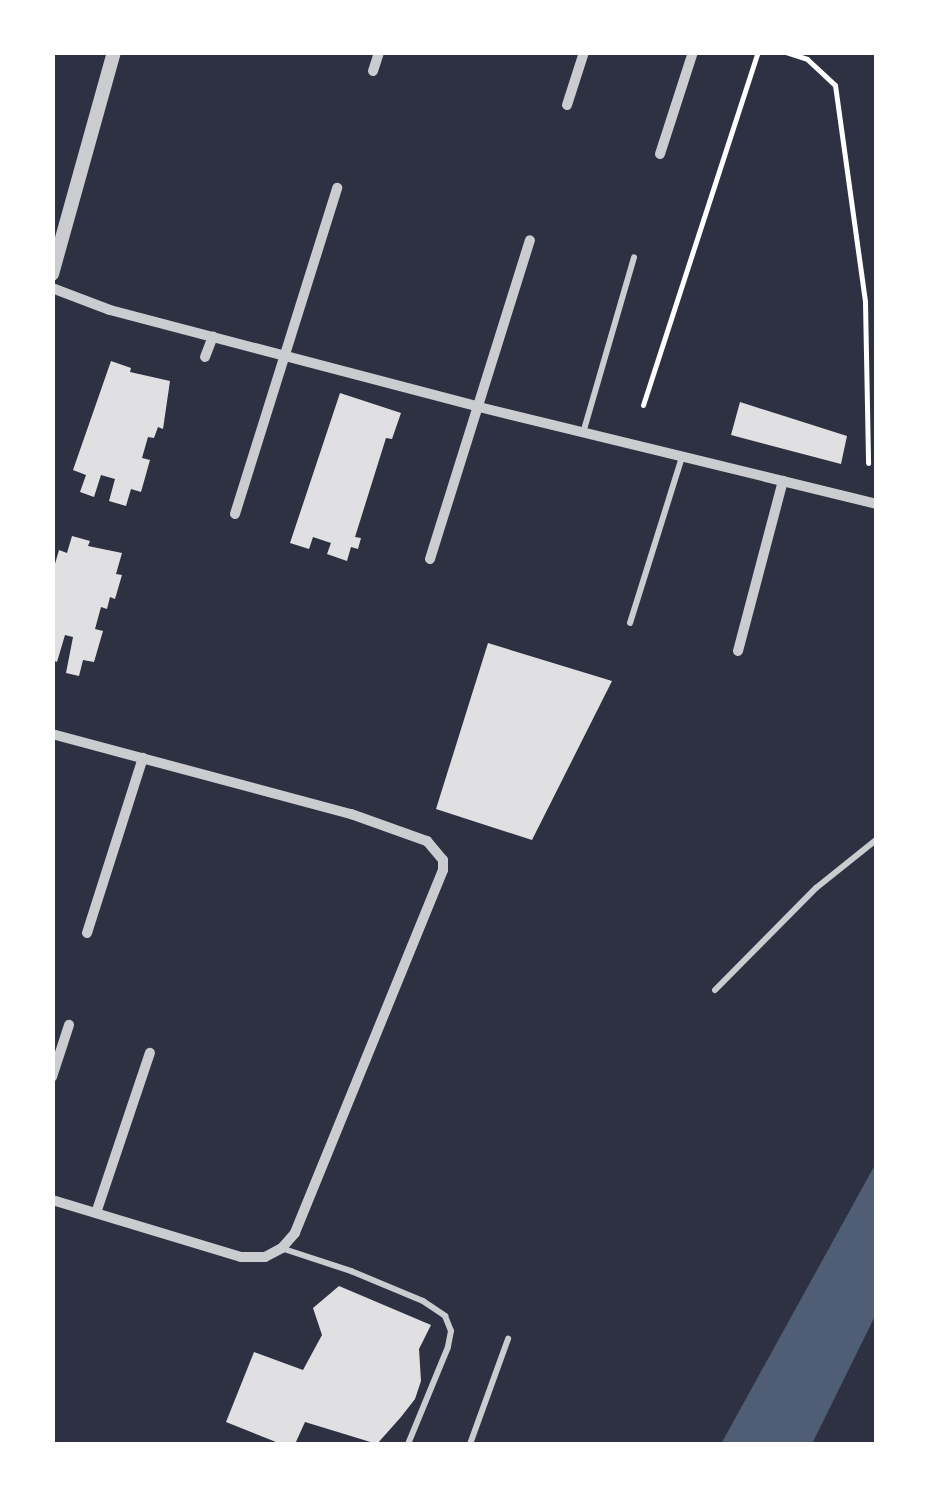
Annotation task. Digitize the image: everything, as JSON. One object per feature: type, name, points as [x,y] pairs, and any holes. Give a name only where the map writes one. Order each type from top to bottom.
[{"type":"street","points":[[52,274],[114,52]]},
{"type":"street","points":[[374,70],[379,52]]},
{"type":"street","points":[[567,105],[584,52]]},
{"type":"street","points":[[660,154],[692,52]]},
{"type":"street","points":[[235,514],[337,188]]},
{"type":"street","points":[[430,559],[530,240]]},
{"type":"street","points":[[52,288],[110,310],[479,407],[876,504]]},
{"type":"street","points":[[205,357],[212,336]]},
{"type":"street","points":[[738,651],[783,481]]},
{"type":"street","points":[[52,734],[351,814],[427,840],[443,860],[443,870],[295,1233],[282,1248],[265,1257],[241,1257],[52,1200]]},
{"type":"street","points":[[86,933],[143,758]]},
{"type":"street","points":[[52,1077],[70,1025]]},
{"type":"street","points":[[96,1213],[150,1053]]},
{"type":"lane","points":[[584,433],[634,257]]},
{"type":"lane","points":[[630,623],[682,457]]},
{"type":"lane","points":[[715,990],[816,888],[876,840]]},
{"type":"lane","points":[[282,1248],[350,1270],[423,1301],[445,1316],[451,1331],[448,1347],[408,1444]]},
{"type":"lane","points":[[470,1444],[508,1339]]},
{"type":"path","points":[[643,405],[758,52]]},
{"type":"path","points":[[786,52],[807,59],[836,85],[865,302],[868,464]]},
{"type":"water","points":[[876,1163],[876,1314],[812,1444],[721,1444]]},
{"type":"building","points":[[111,361],[131,368],[130,372],[170,381],[163,429],[158,427],[154,438],[148,437],[142,458],[150,460],[141,492],[131,489],[126,506],[109,501],[115,479],[101,475],[94,497],[80,492],[86,475],[73,470]]},
{"type":"building","points":[[340,393],[401,413],[392,439],[386,438],[355,537],[361,538],[358,549],[351,547],[347,561],[327,554],[331,543],[313,537],[309,549],[290,543]]},
{"type":"building","points":[[740,402],[847,436],[841,464],[731,435]]},
{"type":"building","points":[[72,536],[90,541],[88,546],[122,553],[116,574],[122,575],[115,599],[110,597],[107,609],[101,607],[95,629],[103,631],[94,662],[83,660],[79,676],[66,673],[73,637],[65,635],[57,662],[52,660],[52,574],[59,550],[67,553]]},
{"type":"building","points":[[488,643],[612,681],[532,840],[436,809]]},
{"type":"building","points":[[339,1286],[431,1325],[419,1349],[421,1381],[415,1399],[401,1417],[377,1444],[305,1422],[295,1444],[281,1444],[226,1422],[254,1352],[303,1370],[322,1335],[313,1308]]}]
